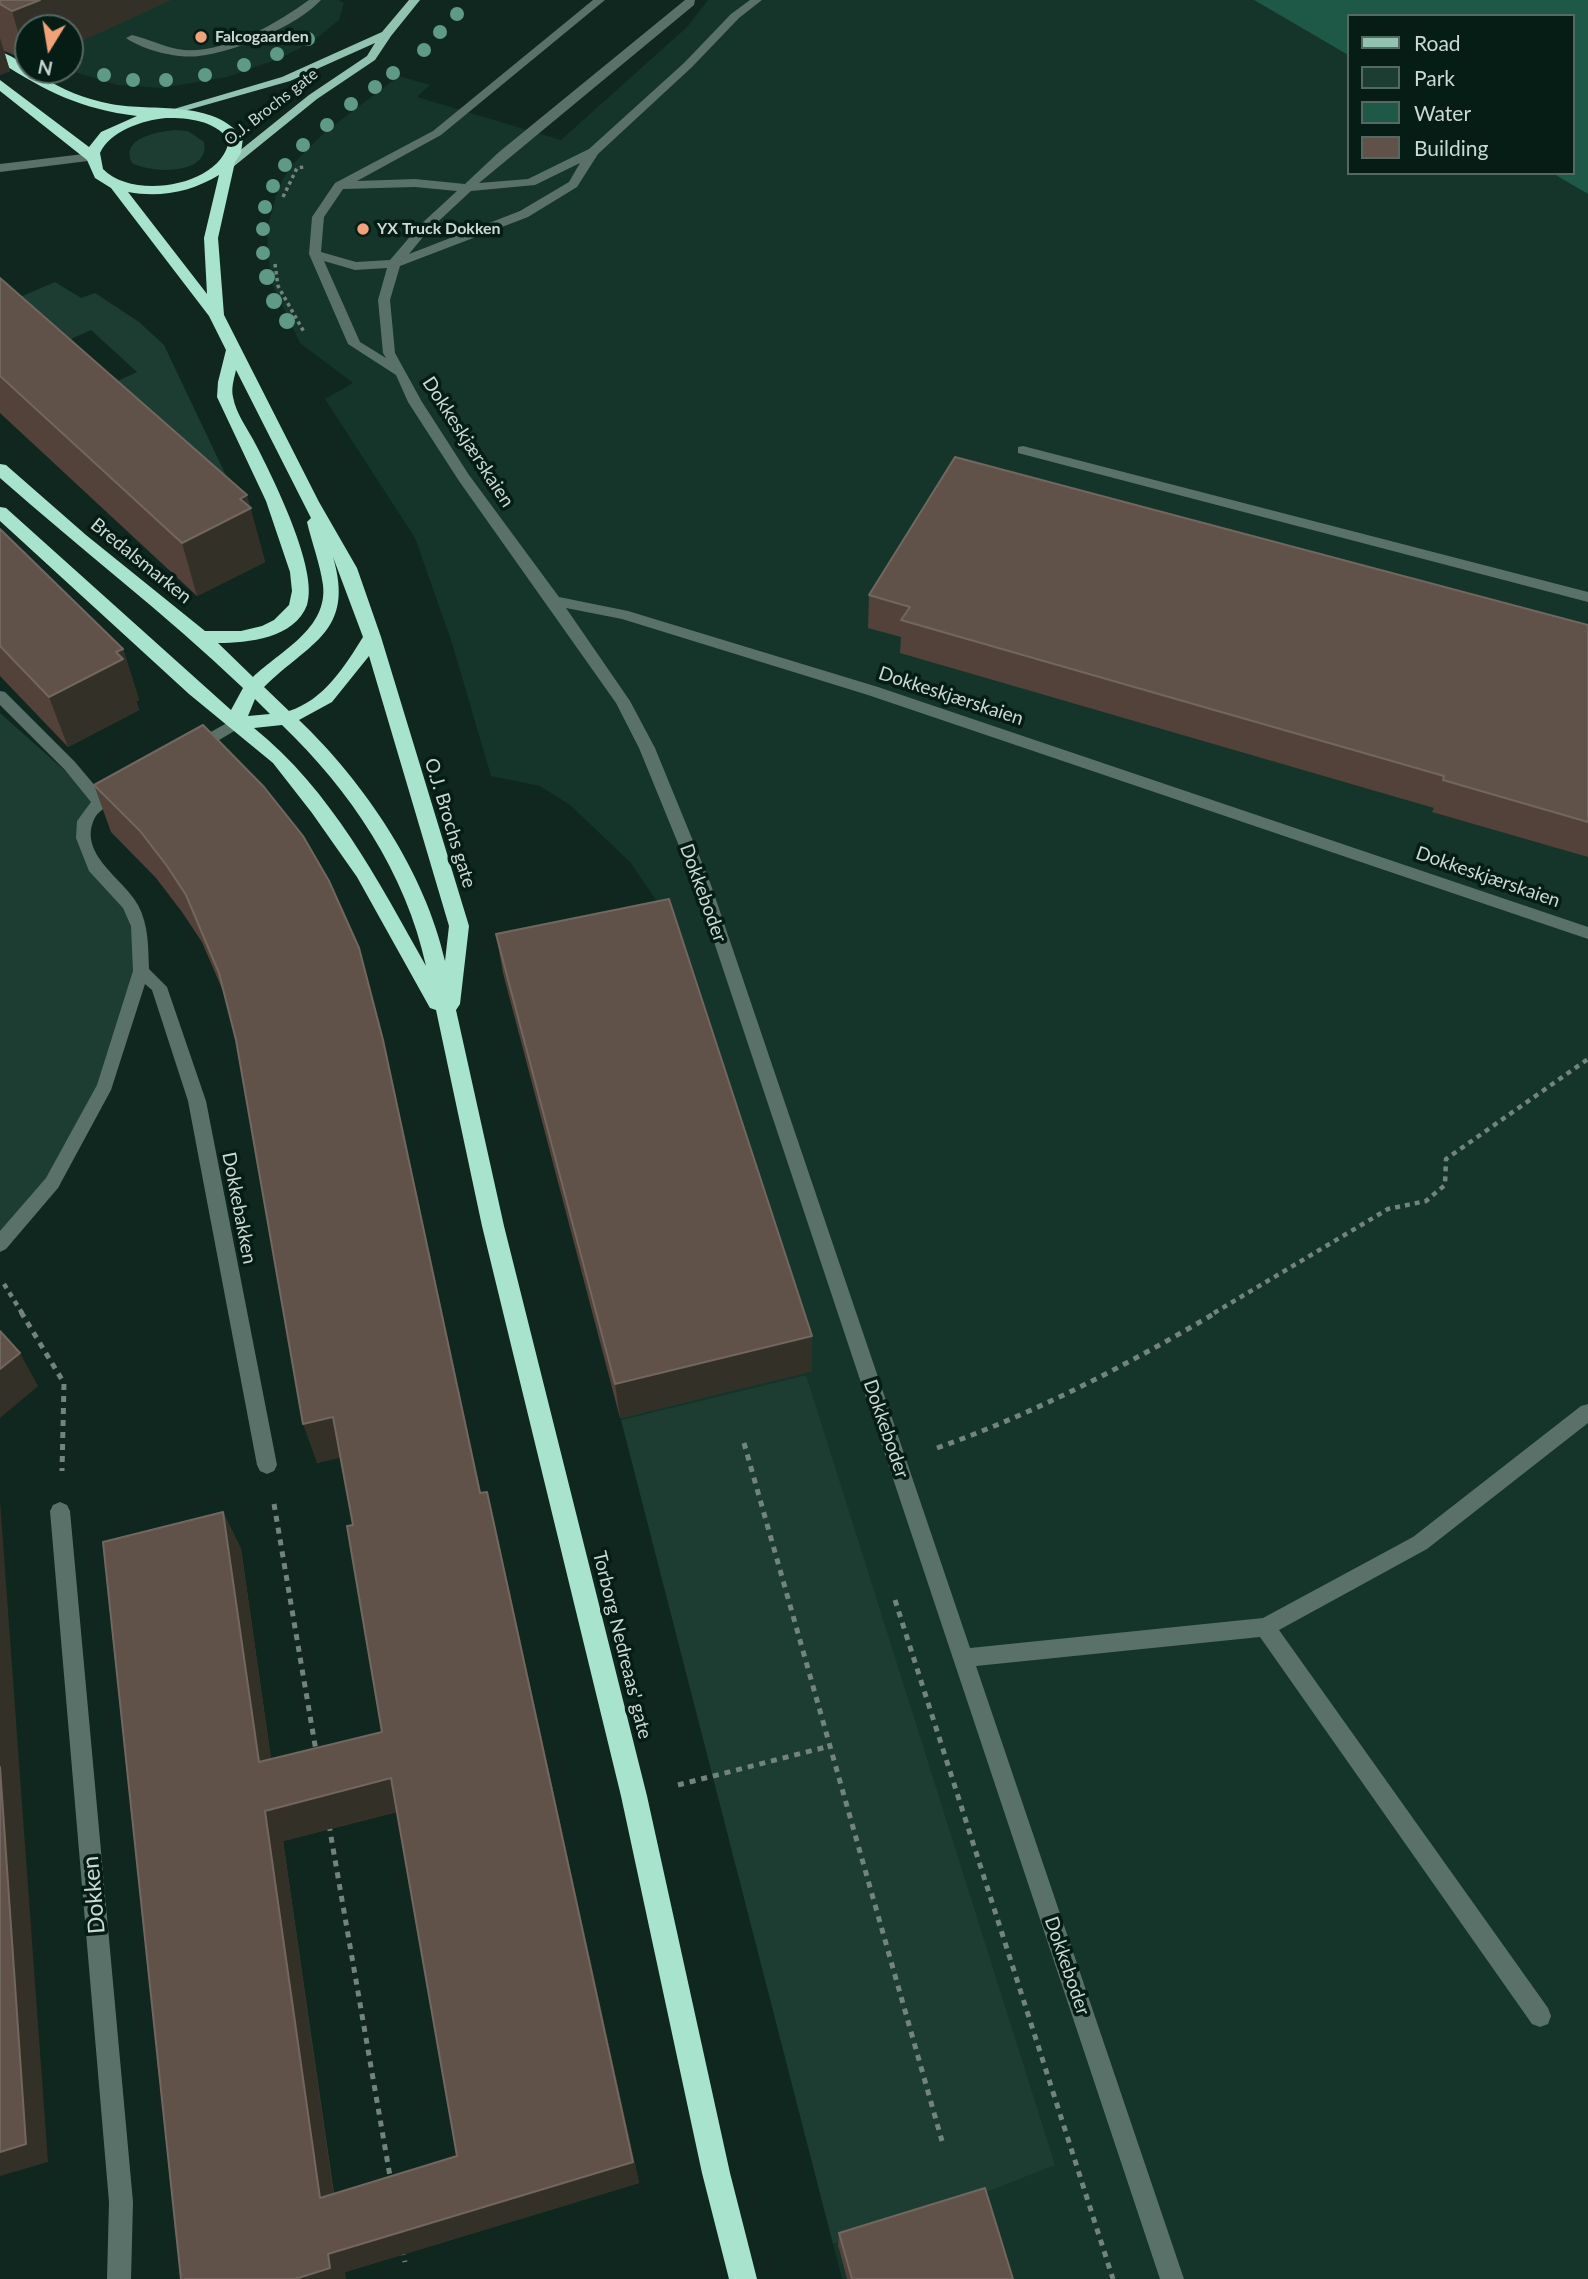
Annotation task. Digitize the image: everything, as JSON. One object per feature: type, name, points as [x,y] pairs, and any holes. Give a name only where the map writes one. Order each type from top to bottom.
[{"type":"highway","points":[[0,56],[64,94],[110,107],[209,118],[225,126],[235,138],[236,150],[229,164],[207,179],[178,189],[156,191],[116,185]]},
{"type":"highway","name":"O.J. Brochs gate","points":[[0,84],[66,134],[92,158],[94,168],[116,185],[216,315],[311,502],[348,568],[372,638],[459,926],[448,1023]]},
{"type":"highway","points":[[92,158],[96,146],[107,135],[142,118],[163,114]]},
{"type":"highway","name":"O.J. Brochs gate","points":[[216,315],[211,238],[229,164]]},
{"type":"highway","points":[[201,637],[250,637],[289,617],[298,606],[300,593],[296,565],[286,531],[224,394],[234,350]]},
{"type":"highway","name":"Bredalsmarken","points":[[0,469],[80,539],[201,637],[255,686]]},
{"type":"highway","name":"O.J. Brochs gate","points":[[236,723],[243,702],[255,686],[300,649],[318,627],[329,607],[332,590],[311,502]]},
{"type":"highway","points":[[0,512],[195,690],[236,723],[288,718],[320,702],[348,674],[372,638]]},
{"type":"highway","points":[[255,686],[288,718]]},
{"type":"highway","name":"Torborg Nedreaas' gate","points":[[288,718],[354,793],[391,849],[429,933],[493,1226],[634,1796],[716,2173],[743,2279]]},
{"type":"highway","name":"Torborg Nedreaas' gate","points":[[236,723],[279,758],[357,861],[394,922],[448,1023]]},
{"type":"main road","name":"O.J. Brochs gate","points":[[229,164],[313,97],[371,58],[386,34],[415,0]]},
{"type":"main road","name":"O.J. Brochs gate","points":[[163,114],[286,79],[386,34]]},
{"type":"street","points":[[132,38],[187,54],[200,52],[237,44],[303,11],[316,0]]},
{"type":"street","name":"Dokkeskjærskaien","points":[[403,375],[354,344],[315,254],[318,217],[339,186],[437,133],[600,0]]},
{"type":"street","name":"Dokkeskjærskaien","points":[[690,0],[690,3],[503,155],[424,228],[394,264],[384,300],[389,353],[415,402],[464,478],[554,601],[623,614],[873,691],[1588,933]]},
{"type":"street","points":[[735,16],[738,0]]},
{"type":"street","points":[[315,254],[355,266],[394,264],[524,214],[573,184],[593,152],[688,65],[735,16],[757,0]]},
{"type":"street","points":[[339,186],[382,183],[468,188],[531,182],[593,152]]},
{"type":"street","points":[[0,168],[92,158]]},
{"type":"street","points":[[1023,450],[1588,597]]},
{"type":"street","name":"Dokkeboder","points":[[554,601],[623,701],[647,748],[703,885],[1172,2279]]},
{"type":"street","points":[[0,696],[70,766],[100,802]]},
{"type":"street","points":[[177,757],[236,723]]},
{"type":"street","points":[[0,1244],[51,1183],[105,1085],[141,971],[139,926],[130,905],[95,867],[84,838],[85,821],[100,802],[133,783]]},
{"type":"street","name":"Dokkebakken","points":[[141,971],[159,987],[197,1101],[267,1465]]},
{"type":"street","points":[[964,1658],[1265,1627],[1420,1543],[1588,1412]]},
{"type":"street","name":"Dokken","points":[[60,1511],[121,2202],[119,2279]]},
{"type":"street","points":[[1265,1627],[1541,2016]]},
{"type":"path","points":[[897,1459],[1004,1424],[1126,1365],[1388,1209],[1426,1201],[1445,1185],[1446,1159],[1588,1059]]},
{"type":"path","points":[[0,1277],[64,1383],[60,1511]]},
{"type":"path","points":[[744,1443],[942,2141]]},
{"type":"path","points":[[267,1465],[317,1754]]},
{"type":"path","points":[[894,1597],[1113,2279]]},
{"type":"path","points":[[634,1796],[830,1746]]},
{"type":"path","points":[[329,1822],[393,2194]]},
{"type":"path","points":[[400,2235],[405,2262]]},
{"type":"shaded area","name":"Falcogaarden","points":[[0,0],[339,0],[344,3],[339,20],[312,42],[281,58],[227,77],[162,88],[117,85],[84,75],[84,14],[14,14]]},
{"type":"shaded area","points":[[708,0],[1254,0],[1346,54],[1346,175],[1555,175],[1588,194],[1588,2279],[842,2279],[833,2244],[969,2198],[806,1375],[621,1420],[506,975],[660,906],[630,862],[570,805],[540,786],[491,776],[452,643],[415,538],[325,399],[353,383],[300,343],[272,284],[268,255],[267,229],[276,196],[292,165],[325,132],[399,76],[430,85],[417,97],[561,140],[687,27]]},
{"type":"green space","points":[[188,131],[204,142],[204,153],[199,161],[190,166],[165,170],[132,163],[131,148],[136,142],[159,132]]},
{"type":"green space","points":[[55,282],[81,298],[95,293],[139,322],[164,345],[230,484],[109,385],[137,372],[91,330],[62,343],[13,300]]},
{"type":"green space","points":[[0,713],[100,802],[84,838],[130,905],[141,971],[105,1085],[52,1183],[0,1244]]},
{"type":"green space","points":[[806,1375],[1055,2165],[989,2191],[833,2244],[621,1420]]},
{"type":"water","points":[[1254,0],[1588,0],[1588,194],[1555,175],[1574,175],[1574,14],[1346,14],[1346,54]]},
{"type":"building","points":[[0,0],[40,0],[12,11],[0,4]]},
{"type":"building","points":[[0,278],[247,495],[240,499],[251,508],[182,543],[0,376]]},
{"type":"building","points":[[955,457],[1588,625],[1588,822],[1443,780],[1444,776],[901,620],[910,607],[869,595]]},
{"type":"building","points":[[0,529],[123,649],[116,652],[123,659],[49,697],[0,646]]},
{"type":"building","points":[[203,725],[264,787],[303,836],[329,881],[359,948],[383,1040],[480,1493],[487,1492],[633,2162],[328,2254],[330,2268],[295,2279],[181,2279],[103,1542],[223,1512],[259,1762],[382,1732],[347,1526],[353,1525],[333,1417],[303,1424],[236,1040],[219,973],[186,895],[167,866],[140,831],[94,785]],"holes":[[[391,1778],[457,2156],[320,2198],[265,1811]]]},
{"type":"building","points":[[669,899],[812,1336],[615,1384],[496,934]]},
{"type":"building","points":[[0,1331],[20,1353],[0,1369]]},
{"type":"building","points":[[0,1767],[26,2144],[0,2152]]},
{"type":"building","points":[[985,2188],[1013,2279],[852,2279],[839,2233]]},
{"type":"place","name":"Falcogaarden","points":[[201,37]]},
{"type":"place","name":"YX Truck Dokken","points":[[363,229]]}]
